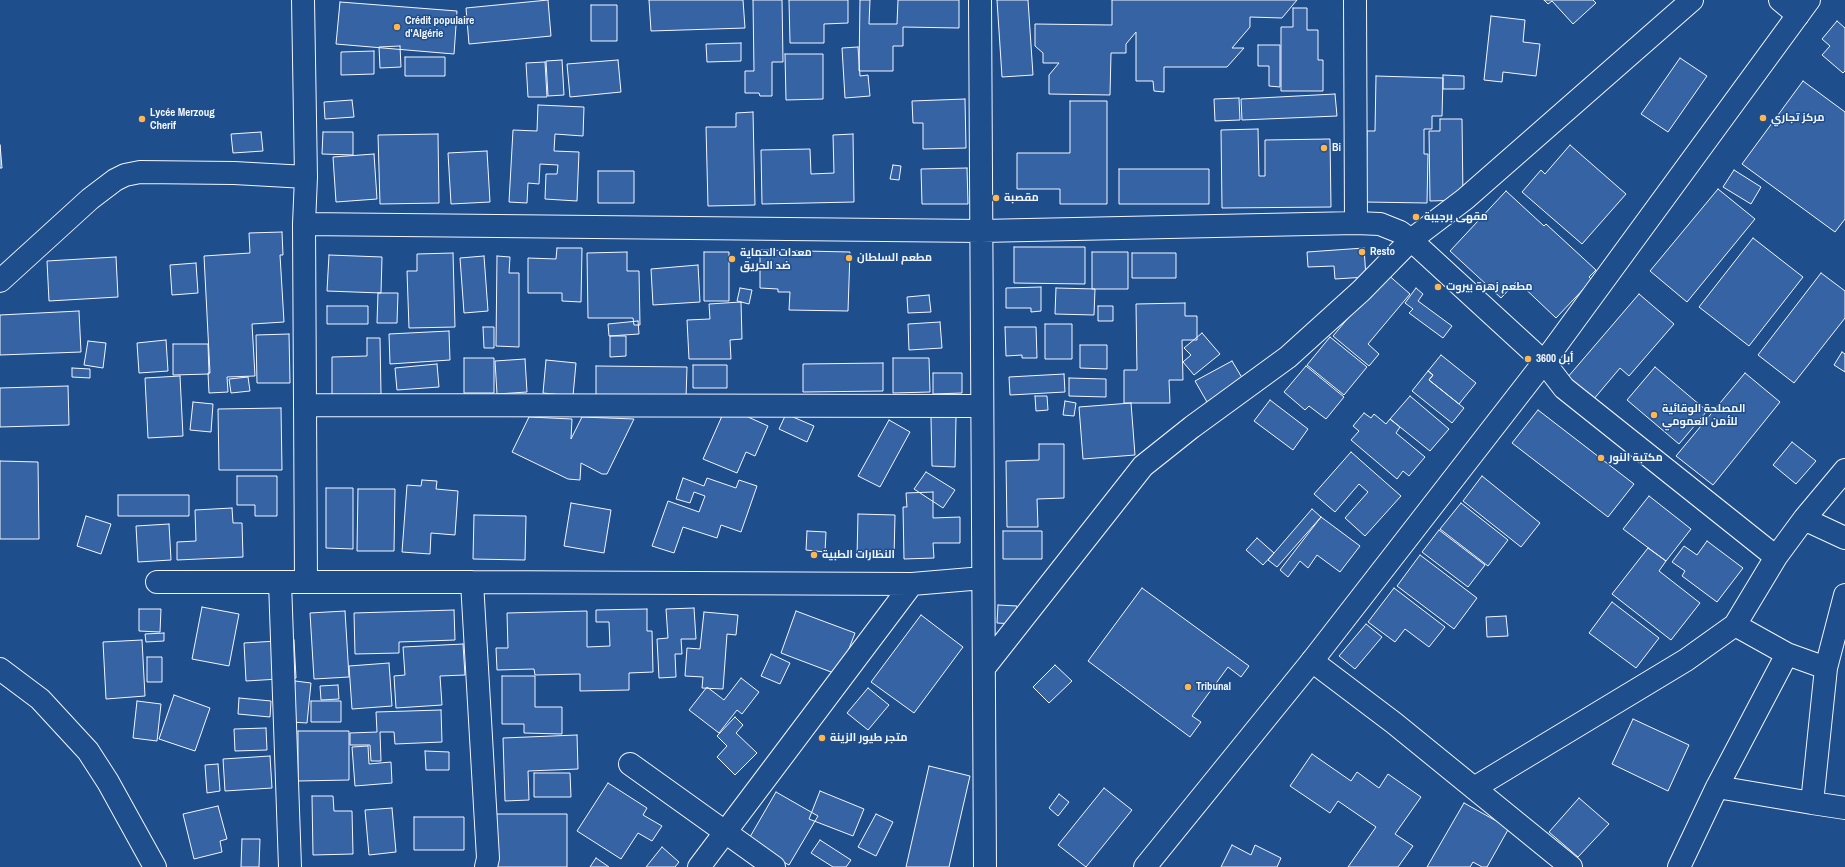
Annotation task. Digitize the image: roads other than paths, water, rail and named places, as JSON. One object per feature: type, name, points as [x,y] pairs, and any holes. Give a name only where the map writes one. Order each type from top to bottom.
[{"type":"street","points":[[303,0],[306,177],[304,224],[306,582]]},
{"type":"street","points":[[980,0],[984,867]]},
{"type":"street","points":[[1355,0],[1356,223]]},
{"type":"street","points":[[984,668],[1143,466],[1192,427],[1288,357],[1361,291],[1411,240],[1465,199],[1692,0]]},
{"type":"street","points":[[1145,867],[1312,661],[1544,362],[1803,8],[1780,0]]},
{"type":"street","points":[[0,281],[90,199],[115,180],[125,175],[140,172],[234,173],[306,177]]},
{"type":"street","points":[[304,224],[982,231],[1356,223],[1380,224],[1400,232],[1411,240],[1544,362],[1564,388],[1776,557]]},
{"type":"street","points":[[305,405],[982,406]]},
{"type":"street","points":[[1474,788],[1686,660],[1735,625],[1776,557],[1804,519],[1845,470]]},
{"type":"street","points":[[1804,519],[1845,538]]},
{"type":"street","points":[[157,582],[912,584],[983,578]]},
{"type":"street","points":[[280,582],[290,867]]},
{"type":"street","points":[[472,582],[488,858],[486,867]]},
{"type":"street","points":[[699,867],[912,584]]},
{"type":"street","points":[[1812,803],[1826,668],[1845,595]]},
{"type":"street","points":[[1735,625],[1787,654],[1826,668]]},
{"type":"street","points":[[1679,867],[1717,786],[1787,654]]},
{"type":"street","points":[[1312,661],[1394,723],[1571,867]]},
{"type":"street","points":[[0,669],[40,699],[88,751],[108,782],[155,867]]},
{"type":"street","points":[[630,764],[774,867]]},
{"type":"street","points":[[1717,786],[1845,808]]},
{"type":"place","name":"Crédit populaire d'Algérie","points":[[397,27]]},
{"type":"place","name":"مركز تجاري","points":[[1763,118]]},
{"type":"place","name":"Lycée Merzoug Cherif","points":[[142,119]]},
{"type":"place","name":"Bi","points":[[1324,148]]},
{"type":"place","name":"مقصبة","points":[[996,198]]},
{"type":"place","name":"مقهى برجيبة","points":[[1416,217]]},
{"type":"place","name":"Resto","points":[[1362,252]]},
{"type":"place","name":"مطعم السلطان","points":[[849,258]]},
{"type":"place","name":"معدات الحماية ضد الحريق","points":[[732,259]]},
{"type":"place","name":"مطعم زهرة بيروت","points":[[1438,287]]},
{"type":"place","name":"أبل 3600","points":[[1528,359]]},
{"type":"place","name":"المصلحة الوقائية للأمن العمومي","points":[[1654,415]]},
{"type":"place","name":"مكتبة النور","points":[[1601,458]]},
{"type":"place","name":"النظارات الطبية","points":[[814,555]]},
{"type":"place","name":"Tribunal","points":[[1188,687]]},
{"type":"place","name":"متجر طيور الزينة","points":[[822,738]]}]
